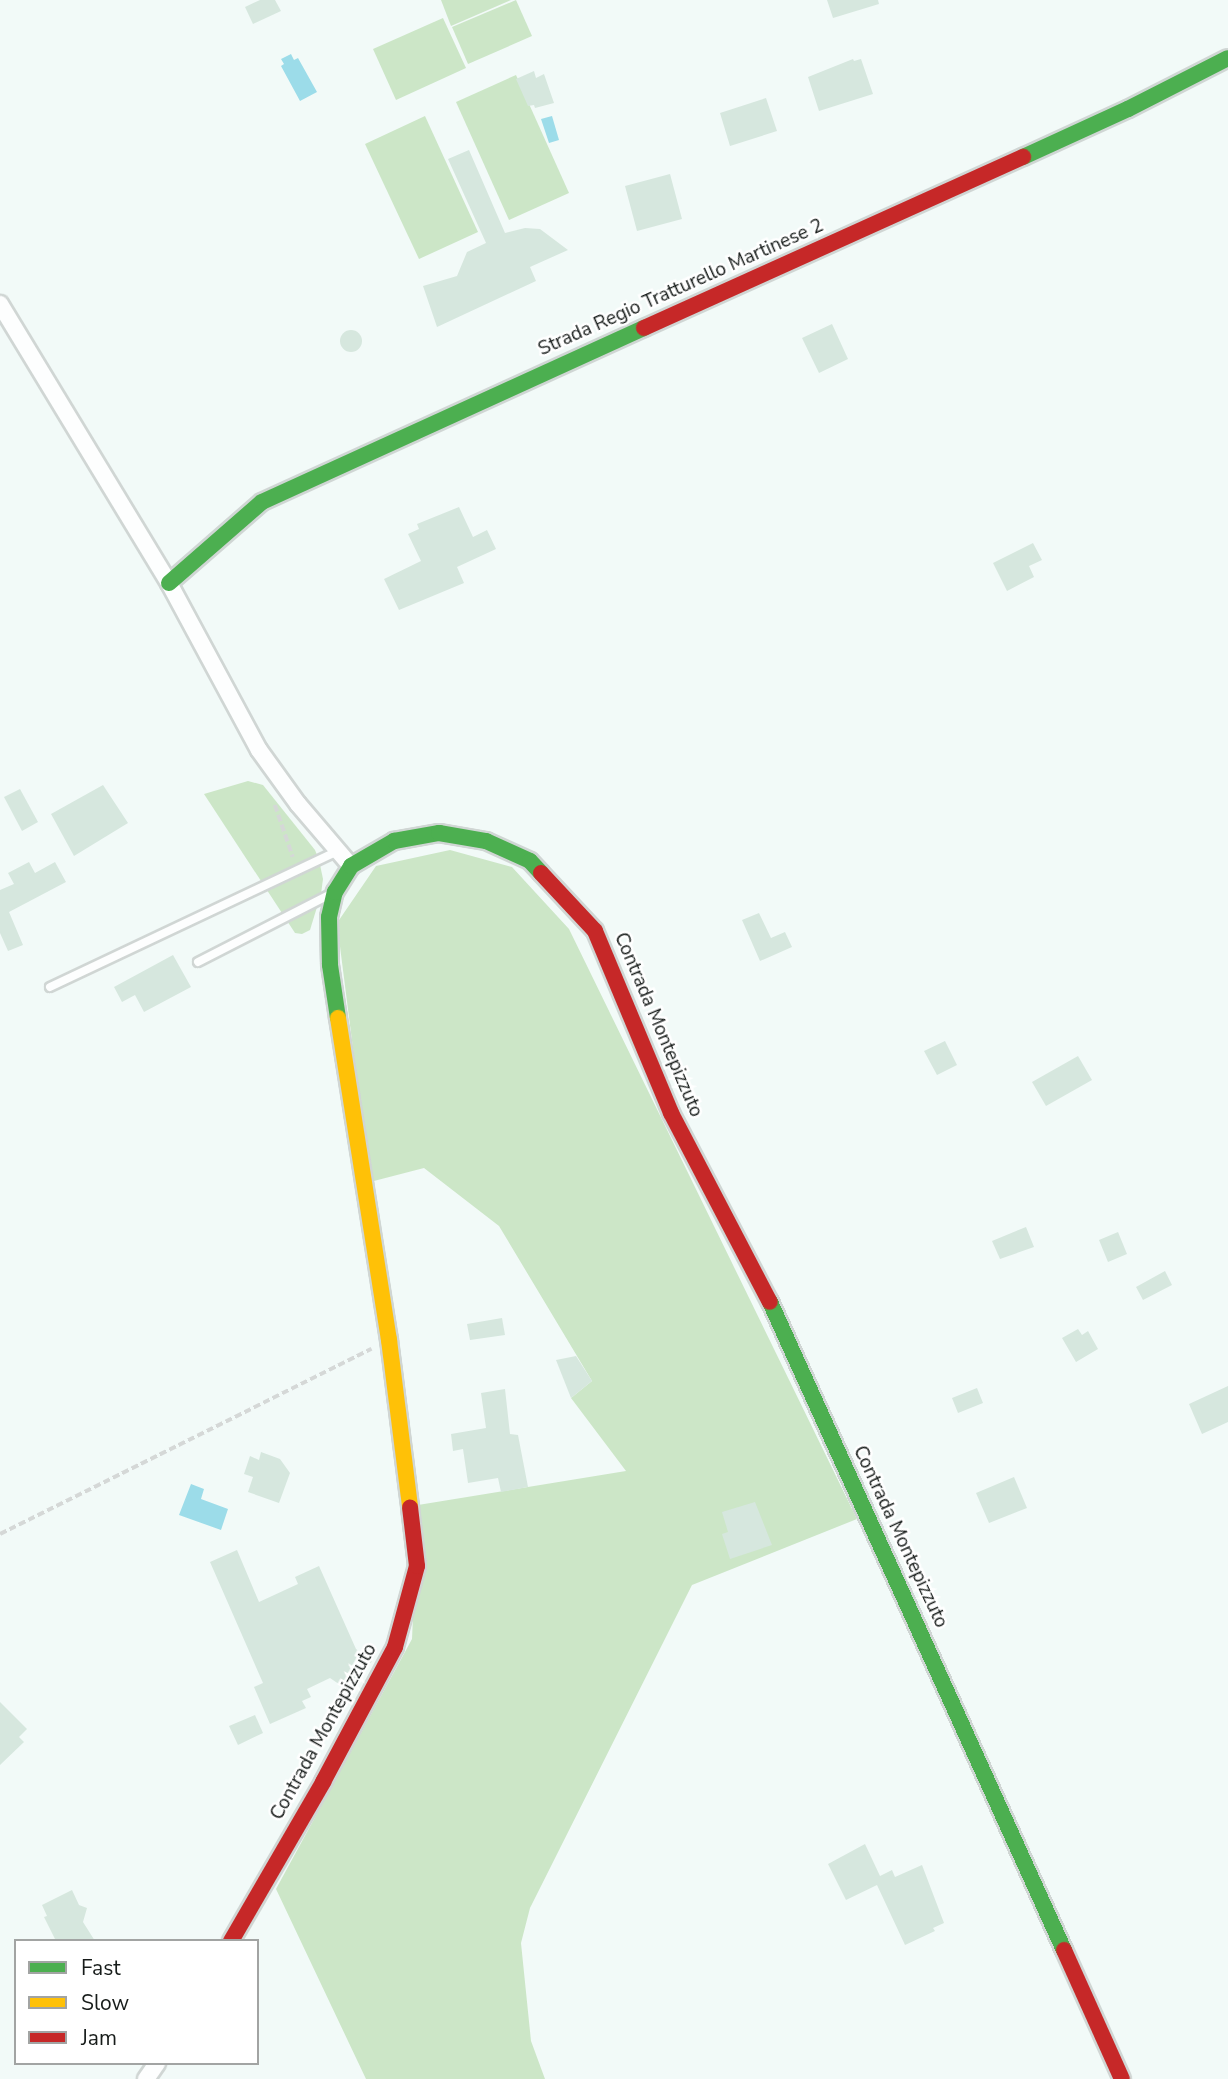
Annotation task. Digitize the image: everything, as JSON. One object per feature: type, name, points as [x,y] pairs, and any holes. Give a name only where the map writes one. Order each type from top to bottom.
[{"type":"street","name":"Strada Regio Tratturello Martinese 2","points":[[169,583],[262,502],[1128,108],[1228,58]]},
{"type":"street","points":[[0,304],[169,583],[259,750],[298,804],[351,866]]},
{"type":"street","name":"Contrada Montepizzuto","points":[[231,1939],[323,1782],[395,1647],[417,1566],[389,1340],[330,965],[329,917],[335,892],[351,866],[394,841],[439,833],[486,841],[530,861],[595,930],[671,1113],[758,1275],[1122,2079]]},
{"type":"lane","points":[[50,987],[338,851]]},
{"type":"lane","points":[[198,962],[335,892]]},
{"type":"path","points":[[273,798],[297,870]]},
{"type":"path","points":[[0,1534],[389,1340]]},
{"type":"green space","points":[[441,0],[511,0],[451,26]]},
{"type":"green space","points":[[516,0],[532,36],[468,64],[452,27]]},
{"type":"green space","points":[[443,18],[466,68],[396,100],[373,49]]},
{"type":"green space","points":[[516,75],[569,193],[509,220],[456,102]]},
{"type":"green space","points":[[425,116],[478,232],[419,259],[365,144]]},
{"type":"green space","points":[[248,781],[263,785],[315,850],[319,860],[323,879],[321,894],[310,930],[302,934],[295,933],[204,794]]},
{"type":"green space","points":[[450,850],[512,867],[569,929],[857,1519],[692,1585],[530,1908],[521,1943],[531,2041],[545,2079],[366,2079],[276,1889],[412,1639],[418,1505],[626,1471],[571,1398],[592,1381],[499,1226],[424,1168],[370,1182],[337,923],[376,866]]},
{"type":"water","points":[[291,54],[294,60],[298,58],[317,92],[300,101],[281,66],[284,64],[281,59]]},
{"type":"water","points":[[552,116],[559,140],[549,143],[541,119]]},
{"type":"water","points":[[191,1484],[204,1489],[201,1499],[228,1509],[221,1530],[179,1515]]},
{"type":"building","points":[[260,0],[275,0],[281,11],[253,24],[245,7]]},
{"type":"building","points":[[827,0],[878,0],[879,4],[833,18]]},
{"type":"building","points":[[853,59],[861,59],[873,94],[819,111],[808,77]]},
{"type":"building","points":[[534,71],[536,78],[544,74],[554,103],[535,108],[534,105],[528,106],[516,79]]},
{"type":"building","points":[[766,98],[777,131],[730,146],[720,113]]},
{"type":"building","points":[[469,150],[505,233],[525,228],[540,229],[568,250],[530,267],[536,281],[437,327],[423,286],[457,276],[467,252],[486,243],[448,159]]},
{"type":"building","points":[[670,174],[682,219],[637,231],[625,186]]},
{"type":"building","points":[[832,324],[848,359],[819,373],[802,338]]},
{"type":"building","points":[[351,330],[359,333],[362,341],[359,349],[351,352],[343,349],[340,341],[343,333]]},
{"type":"building","points":[[459,507],[473,537],[487,530],[496,549],[457,567],[464,583],[399,610],[384,579],[421,561],[408,534],[419,529],[417,524]]},
{"type":"building","points":[[1033,543],[1042,560],[1029,566],[1034,577],[1007,591],[993,563]]},
{"type":"building","points":[[103,785],[128,823],[74,856],[51,814]]},
{"type":"building","points":[[20,789],[38,822],[22,831],[4,797]]},
{"type":"building","points":[[29,862],[35,873],[55,862],[66,882],[9,912],[23,945],[8,951],[0,933],[0,890],[14,884],[8,873]]},
{"type":"building","points":[[759,913],[771,938],[785,932],[792,947],[760,961],[742,920]]},
{"type":"building","points":[[173,955],[191,987],[144,1012],[135,995],[122,1002],[114,987]]},
{"type":"building","points":[[945,1041],[957,1065],[937,1075],[924,1051]]},
{"type":"building","points":[[1078,1056],[1092,1080],[1046,1106],[1032,1082]]},
{"type":"building","points":[[1026,1227],[1034,1247],[1000,1259],[992,1241]]},
{"type":"building","points":[[1118,1232],[1127,1254],[1108,1262],[1099,1240]]},
{"type":"building","points":[[1165,1271],[1172,1285],[1143,1300],[1136,1287]]},
{"type":"building","points":[[502,1318],[505,1335],[470,1340],[467,1324]]},
{"type":"building","points":[[1078,1329],[1082,1335],[1088,1331],[1098,1349],[1076,1362],[1062,1338]]},
{"type":"building","points":[[576,1356],[592,1381],[571,1398],[556,1360]]},
{"type":"building","points":[[1228,1386],[1228,1422],[1202,1434],[1189,1404]]},
{"type":"building","points":[[977,1388],[983,1403],[958,1413],[952,1398]]},
{"type":"building","points":[[505,1389],[510,1434],[518,1435],[528,1487],[501,1492],[498,1478],[468,1483],[463,1449],[453,1451],[451,1434],[486,1428],[481,1393]]},
{"type":"building","points":[[261,1452],[280,1459],[290,1473],[279,1503],[248,1492],[253,1477],[244,1474],[250,1456],[259,1460]]},
{"type":"building","points":[[1014,1477],[1027,1508],[989,1523],[976,1493]]},
{"type":"building","points":[[755,1502],[772,1545],[730,1559],[722,1534],[728,1532],[722,1512]]},
{"type":"building","points":[[237,1550],[259,1602],[298,1584],[295,1577],[319,1566],[356,1649],[372,1661],[352,1693],[330,1678],[307,1689],[311,1697],[302,1701],[306,1708],[270,1724],[254,1687],[263,1683],[210,1562]]},
{"type":"building","points":[[0,1702],[27,1729],[19,1737],[24,1742],[0,1765]]},
{"type":"building","points":[[255,1715],[263,1733],[238,1745],[229,1726]]},
{"type":"building","points":[[865,1844],[880,1876],[892,1870],[895,1877],[922,1865],[944,1923],[933,1928],[935,1931],[905,1945],[877,1885],[846,1900],[828,1864]]},
{"type":"building","points":[[72,1890],[79,1905],[87,1908],[83,1922],[94,1939],[55,1939],[44,1917],[47,1916],[42,1905]]},
{"type":"traffic: fast","points":[[1023,157],[1128,109],[1228,58]]},
{"type":"traffic: fast","points":[[169,583],[262,502],[644,328]]},
{"type":"traffic: fast","points":[[338,1018],[330,965],[329,917],[335,892],[351,866],[394,841],[439,833],[486,841],[530,861],[541,873]]},
{"type":"traffic: fast","points":[[770,1302],[1064,1950]]},
{"type":"traffic: slow","points":[[338,1018],[389,1340],[410,1507]]},
{"type":"traffic: jam","points":[[644,328],[1023,157]]},
{"type":"traffic: jam","points":[[541,873],[595,931],[671,1113],[770,1302]]},
{"type":"traffic: jam","points":[[232,1939],[323,1782],[395,1647],[417,1566],[410,1507]]},
{"type":"traffic: jam","points":[[1064,1950],[1122,2079]]}]
